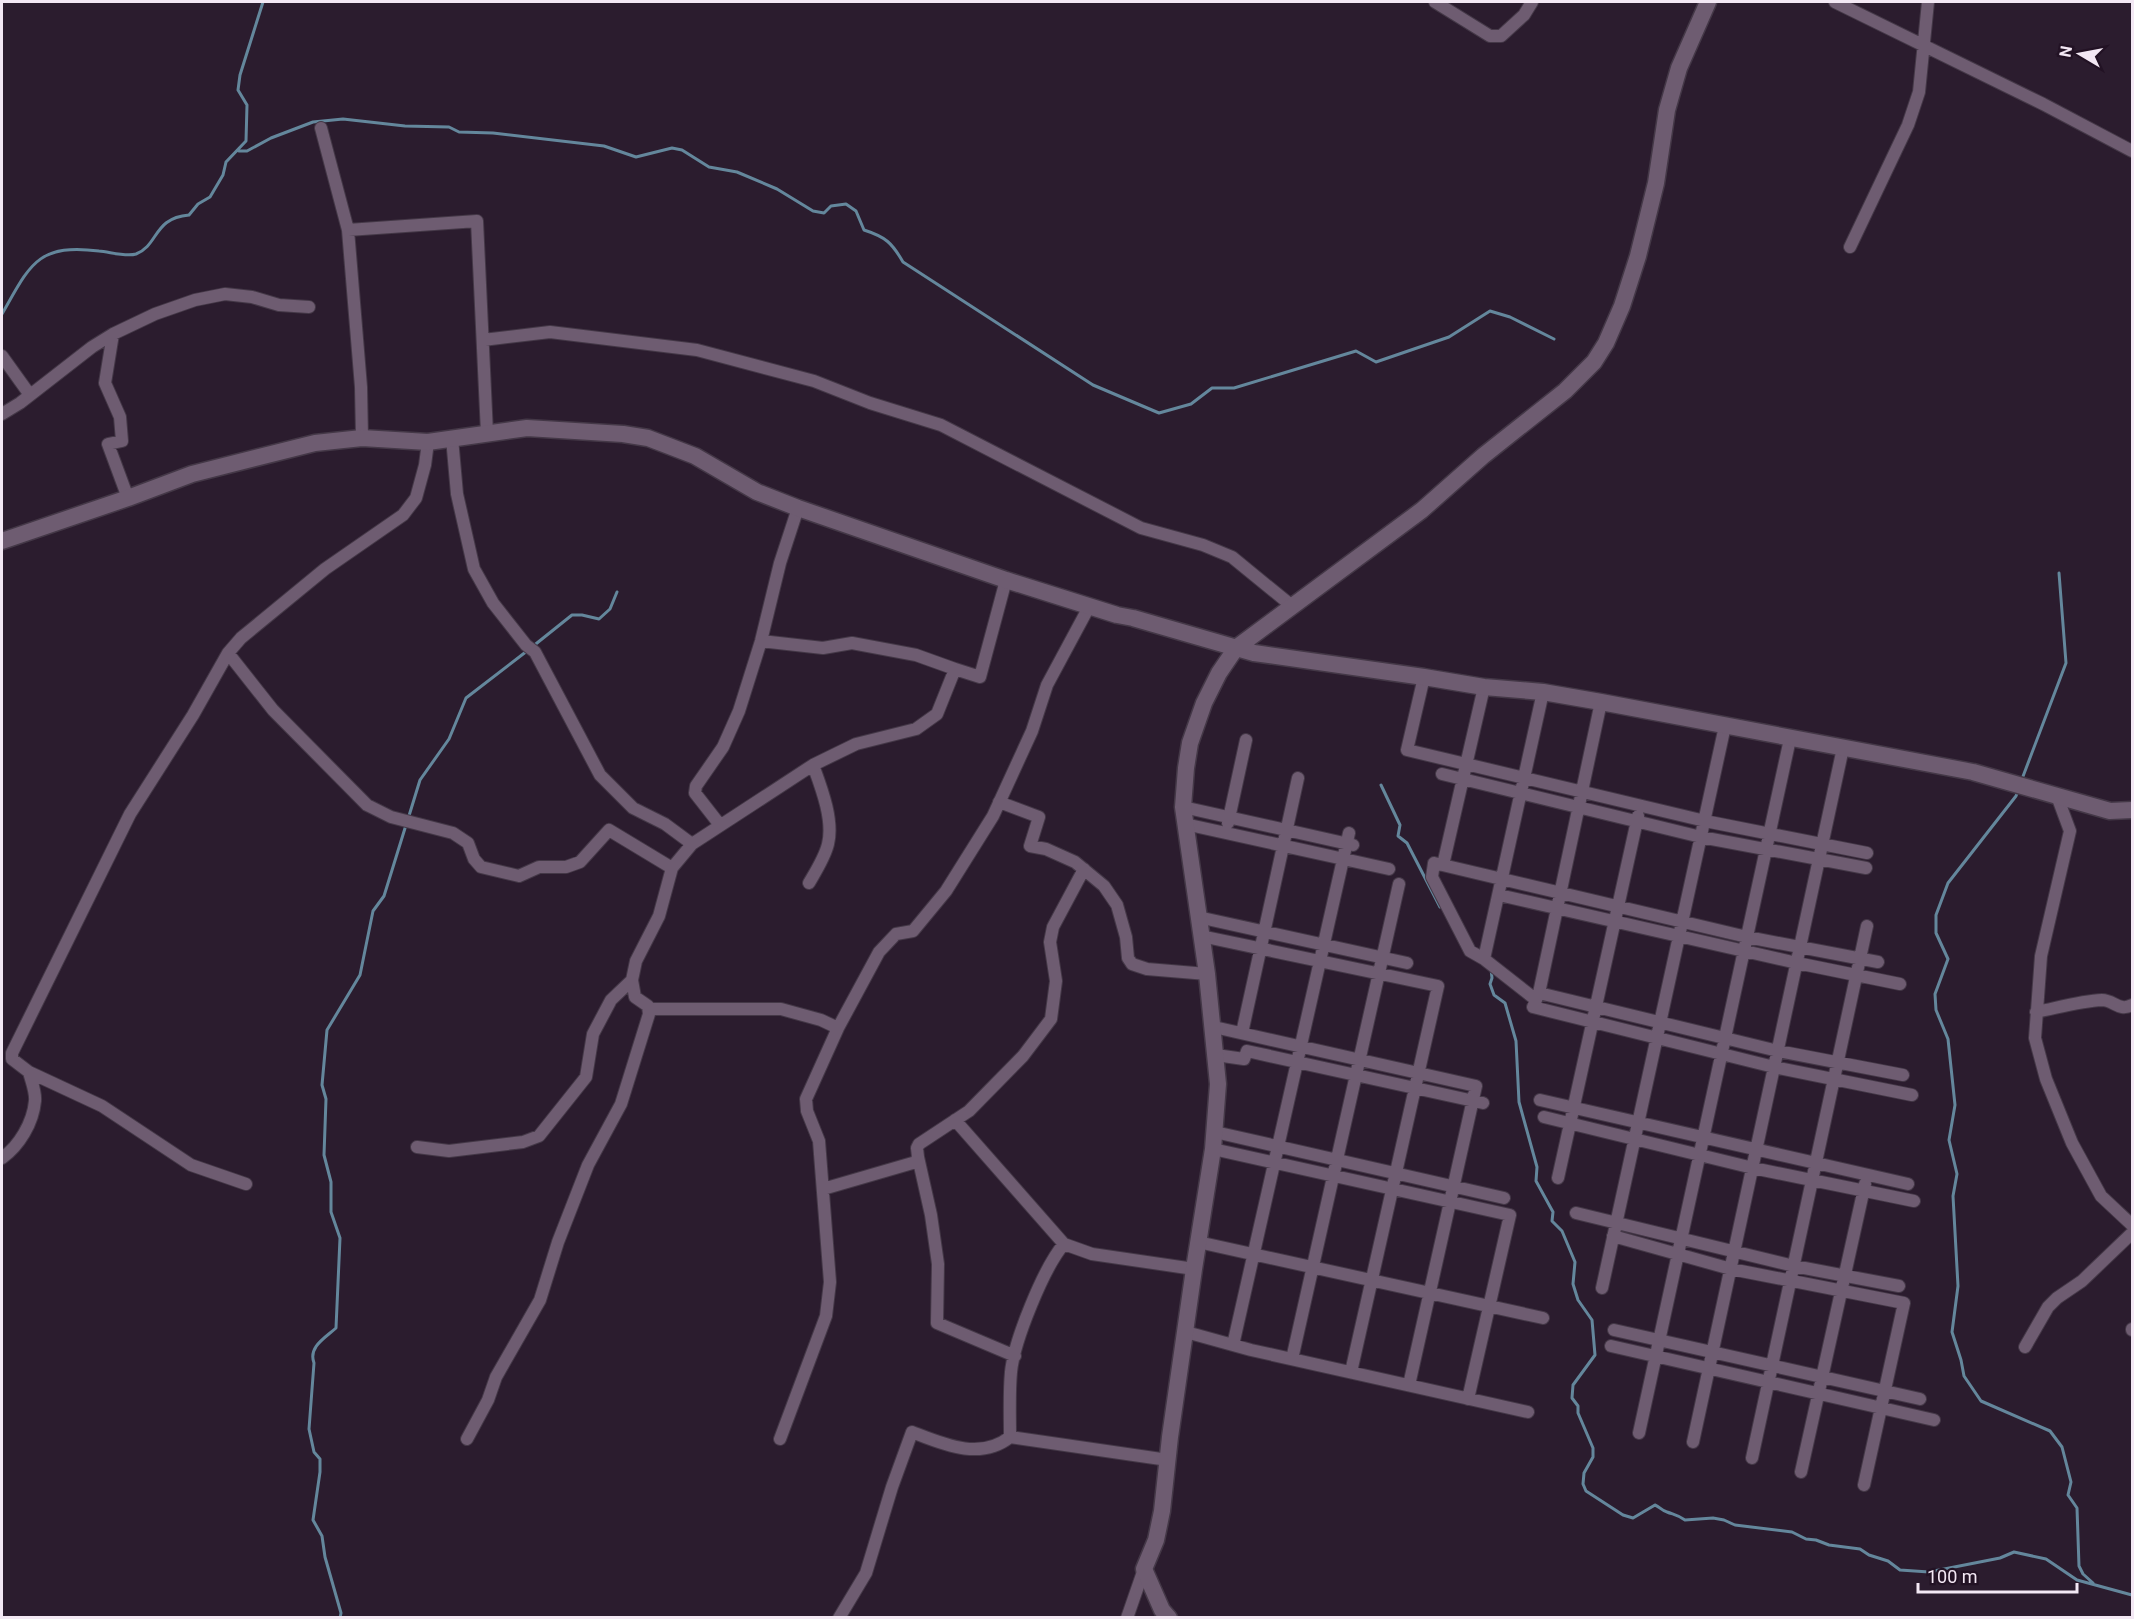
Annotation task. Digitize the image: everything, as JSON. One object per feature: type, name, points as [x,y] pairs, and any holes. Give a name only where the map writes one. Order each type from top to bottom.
[{"type":"street","points":[[1435,2],[1490,36],[1502,36],[1524,15],[1532,2]]},
{"type":"street","points":[[1127,1617],[1156,1540],[1162,1511],[1194,1269],[1214,1141],[1218,1084],[1214,1027],[1184,816],[1186,768],[1190,743],[1209,693],[1236,648],[1422,510],[1483,456],[1565,391],[1594,362],[1606,343],[1622,306],[1638,256],[1656,183],[1667,110],[1679,68],[1708,2]]},
{"type":"street","points":[[1835,2],[2133,151]]},
{"type":"street","points":[[1850,247],[1908,126],[1920,92],[1928,2]]},
{"type":"street","points":[[321,128],[348,230],[361,387],[362,438]]},
{"type":"street","points":[[348,230],[477,221],[487,433]]},
{"type":"street","points":[[2,414],[113,334],[155,314],[195,300],[225,294],[252,297],[279,305],[309,307]]},
{"type":"street","points":[[483,340],[550,332],[697,350],[814,381],[870,403],[941,425],[1141,528],[1203,544],[1232,557],[1292,606]]},
{"type":"street","points":[[113,334],[105,382],[120,417],[122,441],[108,444],[128,498]]},
{"type":"street","points":[[2,356],[30,395]]},
{"type":"street","points":[[2,541],[192,474],[315,443],[362,438],[428,442],[527,429],[623,434],[648,438],[695,456],[758,492],[798,508],[1006,580],[1117,615],[1254,653],[1601,702],[1973,772],[2110,810],[2133,810]]},
{"type":"street","points":[[452,438],[458,494],[474,570],[493,603],[531,649],[600,775],[633,808],[665,824],[692,844]]},
{"type":"street","points":[[246,1184],[191,1165],[102,1106],[29,1072],[12,1059],[12,1053],[130,814],[194,715],[228,652],[241,638],[325,569],[403,515],[416,498],[425,465],[428,442]]},
{"type":"street","points":[[720,825],[695,793],[696,786],[723,747],[739,711],[761,641],[780,562],[798,508]]},
{"type":"street","points":[[761,641],[823,648],[852,643],[916,655],[980,677],[1006,580]]},
{"type":"street","points":[[780,1439],[826,1316],[830,1282],[819,1141],[807,1111],[806,1099],[838,1028],[879,952],[896,934],[913,931],[946,891],[993,816],[1032,731],[1047,685],[1090,605]]},
{"type":"street","points":[[228,652],[273,710],[367,805],[391,817],[453,833],[468,843],[474,859],[481,867],[519,876],[539,867],[566,867],[580,862],[609,830],[672,868]]},
{"type":"street","points":[[838,1028],[821,1020],[781,1008],[649,1009],[635,997],[632,980],[636,961],[659,916],[672,868],[692,844],[813,765],[856,744],[916,729],[937,714],[955,669]]},
{"type":"street","points":[[1424,676],[1407,750],[1705,821],[1867,853]]},
{"type":"street","points":[[1443,865],[1484,687]]},
{"type":"street","points":[[1484,959],[1543,692]]},
{"type":"street","points":[[1601,702],[1557,908],[1533,1007],[1774,1066],[1912,1095]]},
{"type":"street","points":[[1602,1288],[1725,726]]},
{"type":"street","points":[[1638,1433],[1790,739]]},
{"type":"street","points":[[1225,833],[1246,740]]},
{"type":"street","points":[[1693,1442],[1843,748]]},
{"type":"street","points":[[809,883],[828,846],[830,833],[824,794],[813,765]]},
{"type":"street","points":[[1442,774],[1701,837],[1866,868]]},
{"type":"street","points":[[1242,1033],[1298,778]]},
{"type":"street","points":[[2057,796],[2070,831],[2041,956],[2035,1038],[2046,1079],[2072,1143],[2101,1196],[2133,1225]]},
{"type":"street","points":[[999,802],[1040,817],[1030,846],[1046,849],[1075,862],[1104,885],[1117,905],[1126,937],[1128,958],[1132,964],[1148,969],[1207,974]]},
{"type":"street","points":[[1558,1178],[1640,806]]},
{"type":"street","points":[[1184,816],[1229,817],[1350,841],[1343,859],[1233,1345]]},
{"type":"street","points":[[1184,816],[1225,833],[1389,869]]},
{"type":"street","points":[[1878,962],[1747,937],[1434,863],[1432,877],[1470,951],[1537,996],[1596,1007],[1778,1051],[1903,1075]]},
{"type":"street","points":[[1015,1356],[937,1323],[938,1263],[917,1148],[919,1144],[969,1111],[1023,1056],[1051,1019],[1056,981],[1050,942],[1053,927],[1083,869]]},
{"type":"street","points":[[1292,1359],[1399,884]]},
{"type":"street","points":[[1499,895],[1797,963],[1900,984]]},
{"type":"street","points":[[1198,917],[1407,963]]},
{"type":"street","points":[[1752,1458],[1868,926]]},
{"type":"street","points":[[1201,936],[1438,986],[1351,1372]]},
{"type":"street","points":[[417,1148],[449,1151],[523,1142],[539,1136],[586,1077],[593,1034],[611,1000],[632,980]]},
{"type":"street","points":[[2036,1012],[2104,1000],[2120,1008],[2126,1009],[2133,1005]]},
{"type":"street","points":[[467,1439],[488,1400],[496,1377],[540,1300],[558,1242],[588,1165],[621,1104],[649,1009]]},
{"type":"street","points":[[1214,1027],[1476,1086],[1478,1102],[1450,1202],[1409,1385]]},
{"type":"street","points":[[1216,1055],[1244,1059],[1247,1051],[1478,1102]]},
{"type":"street","points":[[2,1158],[13,1150],[26,1130],[35,1100],[29,1072]]},
{"type":"street","points":[[1540,1100],[1908,1184]]},
{"type":"street","points":[[1544,1117],[1752,1168],[1914,1201]]},
{"type":"street","points":[[955,1120],[1064,1244],[1092,1254],[1194,1269]]},
{"type":"street","points":[[1214,1141],[1278,1147],[1504,1198]]},
{"type":"street","points":[[1214,1141],[1275,1162],[1509,1215],[1468,1399]]},
{"type":"street","points":[[823,1189],[916,1162],[918,1157]]},
{"type":"street","points":[[1801,1472],[1867,1175]]},
{"type":"street","points":[[1576,1214],[1794,1266],[1899,1286]]},
{"type":"street","points":[[2025,1347],[2052,1303],[2082,1281],[2133,1233]]},
{"type":"street","points":[[1613,1236],[1731,1269],[1904,1303],[1864,1485]]},
{"type":"street","points":[[1198,1242],[1543,1318]]},
{"type":"street","points":[[1010,1437],[1011,1370],[1025,1319],[1054,1255],[1064,1244]]},
{"type":"street","points":[[1614,1330],[1920,1399]]},
{"type":"street","points":[[1186,1332],[1292,1359],[1528,1412]]},
{"type":"street","points":[[1611,1346],[1934,1420]]},
{"type":"street","points":[[838,1617],[866,1573],[892,1487],[912,1432],[954,1448],[978,1450],[1000,1445],[1010,1437],[1168,1460]]},
{"type":"street","points":[[1144,1569],[1162,1610],[1169,1617]]},
{"type":"waterway","points":[[2,314],[29,270],[48,254],[78,249],[123,255],[136,254],[149,245],[162,226],[177,217],[189,215],[198,204],[210,197],[223,175],[226,162],[246,141],[247,105],[238,90],[240,75],[263,2]]},
{"type":"waterway","points":[[239,151],[247,151],[271,138],[313,122],[343,119],[405,126],[449,127],[459,132],[493,133],[604,146],[636,157],[672,148],[682,150],[709,167],[737,172],[777,189],[813,211],[824,213],[831,206],[846,204],[856,211],[864,230],[888,242],[903,262],[1093,385],[1159,413],[1191,404],[1212,388],[1234,388],[1356,351],[1376,362],[1449,337],[1490,311],[1510,317],[1554,339]]},
{"type":"waterway","points":[[2022,779],[2066,663],[2059,573]]},
{"type":"waterway","points":[[532,647],[572,615],[599,619],[610,609],[617,592]]},
{"type":"waterway","points":[[408,819],[420,780],[449,739],[466,698],[527,651]]},
{"type":"waterway","points":[[1381,785],[1400,825],[1398,836],[1407,843],[1440,907]]},
{"type":"waterway","points":[[2018,791],[1948,883],[1936,915],[1936,933],[1948,959],[1935,994],[1936,1010],[1948,1039],[1955,1105],[1949,1140],[1957,1174],[1953,1196],[1958,1286],[1952,1332],[1964,1376],[1981,1401],[2050,1431],[2062,1447],[2071,1482],[2068,1495],[2077,1508],[2079,1566],[2083,1574],[2093,1583]]},
{"type":"waterway","points":[[340,1618],[341,1613],[325,1557],[322,1536],[313,1520],[320,1459],[314,1452],[309,1429],[313,1352],[319,1343],[336,1328],[340,1238],[331,1212],[331,1182],[324,1155],[326,1099],[322,1085],[327,1030],[360,975],[373,911],[384,896],[406,825]]},
{"type":"waterway","points":[[1491,969],[1490,984],[1494,995],[1505,1003],[1516,1041],[1519,1102],[1537,1167],[1536,1181],[1553,1212],[1552,1221],[1562,1231],[1575,1262],[1573,1284],[1578,1300],[1592,1320],[1595,1355],[1573,1385],[1572,1398],[1578,1406],[1578,1413],[1593,1448],[1593,1457],[1584,1473],[1583,1484],[1586,1491],[1623,1515],[1633,1518],[1655,1505],[1685,1520],[1713,1518],[1735,1525],[1792,1532],[1806,1539],[1829,1545],[1860,1549],[1869,1555],[1888,1561],[1900,1570],[1929,1572],[2000,1558],[2014,1552],[2046,1559],[2077,1580],[2132,1595]]}]
